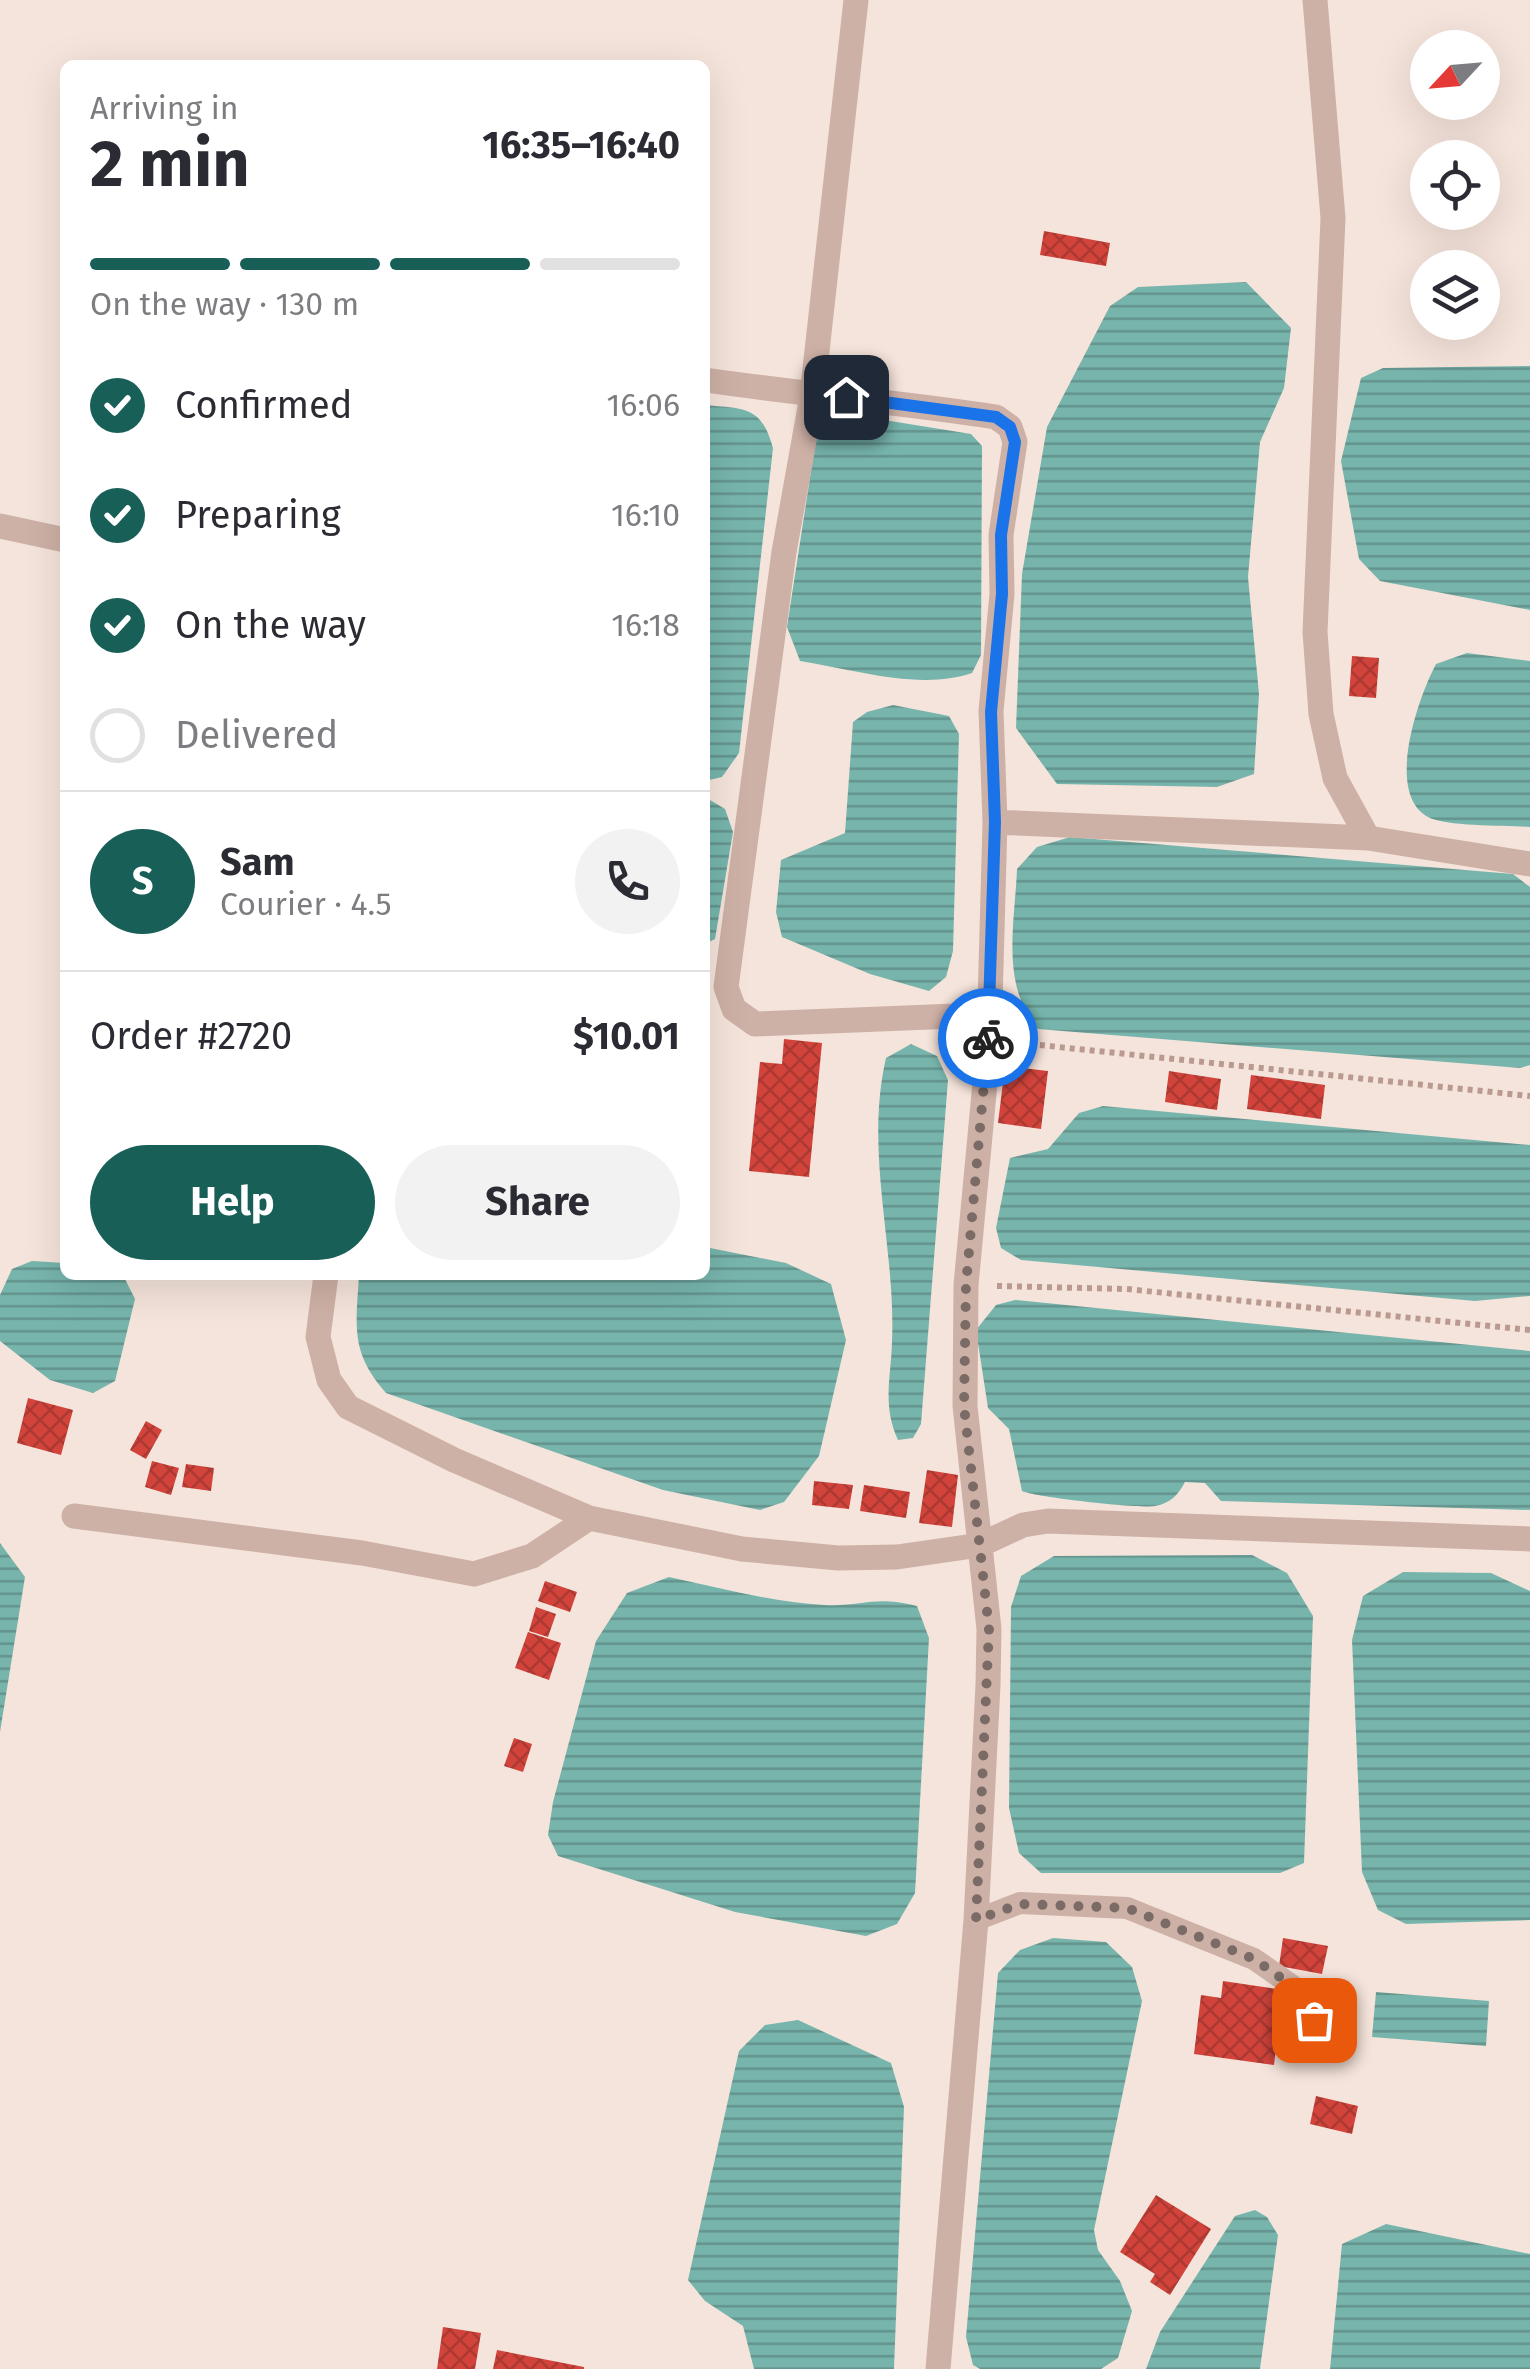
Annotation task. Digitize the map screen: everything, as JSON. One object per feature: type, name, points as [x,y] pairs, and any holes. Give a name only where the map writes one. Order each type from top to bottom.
[{"type":"street","points":[[856,0],[812,396],[784,552],[726,986],[734,1009],[756,1024],[956,1016],[988,999]]},
{"type":"street","points":[[1315,0],[1333,218],[1315,632],[1322,714],[1334,778],[1368,838]]},
{"type":"street","points":[[710,381],[812,396],[880,398],[996,417],[1010,427],[1015,442],[1001,535],[1002,594],[991,712],[995,822],[988,1040],[966,1285],[964,1406],[989,1629],[976,1920],[938,2369]]},
{"type":"street","points":[[0,526],[60,539]]},
{"type":"street","points":[[995,822],[1368,838],[1530,864]]},
{"type":"street","points":[[325,1280],[318,1338],[328,1380],[348,1406],[454,1460],[589,1518],[742,1550],[838,1558],[897,1557],[980,1545],[1023,1525],[1048,1522],[1530,1540]]},
{"type":"street","points":[[74,1516],[362,1554],[474,1574],[532,1556],[589,1518]]},
{"type":"lane","points":[[976,1920],[1020,1904],[1127,1908],[1254,1959],[1300,1991],[1329,2050]]},
{"type":"path","points":[[988,1040],[1530,1096]]},
{"type":"path","points":[[966,1285],[1126,1289],[1530,1330]]},
{"type":"water","points":[[1246,282],[1291,328],[1284,388],[1260,442],[1248,577],[1259,694],[1254,774],[1217,787],[1057,784],[1016,728],[1022,574],[1047,427],[1110,306],[1138,287]]},
{"type":"water","points":[[1530,366],[1530,610],[1380,581],[1359,559],[1341,461],[1361,378],[1383,368]]},
{"type":"water","points":[[710,405],[749,412],[763,424],[773,448],[739,753],[722,777],[710,780]]},
{"type":"water","points":[[847,414],[971,434],[982,446],[981,655],[972,673],[952,678],[908,679],[800,661],[787,627],[817,432],[828,420]]},
{"type":"water","points":[[1467,653],[1530,661],[1530,827],[1437,820],[1415,805],[1408,787],[1409,744],[1429,679],[1436,664]]},
{"type":"water","points":[[893,705],[949,716],[959,734],[953,951],[946,977],[929,991],[870,974],[782,937],[776,912],[781,860],[845,833],[853,722],[867,712]]},
{"type":"water","points":[[710,800],[725,809],[733,832],[715,939],[710,942]]},
{"type":"water","points":[[1070,837],[1513,874],[1530,887],[1530,1065],[1520,1068],[1038,1029],[1026,1012],[1014,973],[1017,869],[1037,847]]},
{"type":"water","points":[[911,1044],[937,1056],[948,1080],[921,1424],[913,1438],[898,1440],[889,1403],[892,1306],[878,1129],[886,1058]]},
{"type":"water","points":[[1103,1106],[1530,1145],[1530,1296],[1475,1301],[1021,1260],[1001,1248],[996,1228],[1010,1158],[1048,1149],[1079,1113]]},
{"type":"water","points":[[710,1248],[786,1263],[831,1284],[846,1340],[819,1456],[784,1502],[760,1510],[663,1490],[386,1393],[366,1365],[357,1324],[359,1280],[710,1280]]},
{"type":"water","points":[[32,1261],[60,1263],[60,1280],[126,1280],[135,1299],[115,1381],[93,1393],[50,1380],[0,1341],[0,1295],[12,1269]]},
{"type":"water","points":[[1015,1300],[1530,1351],[1530,1510],[1221,1501],[1205,1483],[1185,1482],[1173,1498],[1155,1506],[1088,1502],[1022,1491],[1009,1429],[988,1408],[976,1330],[996,1305]]},
{"type":"water","points":[[0,1543],[25,1577],[0,1732]]},
{"type":"water","points":[[1252,1555],[1287,1573],[1313,1616],[1304,1863],[1280,1873],[1041,1873],[1019,1853],[1009,1808],[1011,1607],[1021,1576],[1054,1556]]},
{"type":"water","points":[[1403,1572],[1491,1573],[1530,1591],[1530,1920],[1406,1924],[1378,1910],[1362,1872],[1352,1640],[1363,1596]]},
{"type":"water","points":[[669,1577],[805,1603],[889,1601],[917,1606],[929,1638],[915,1893],[897,1924],[866,1936],[735,1912],[558,1856],[548,1835],[553,1802],[596,1641],[627,1593]]},
{"type":"water","points":[[1053,1938],[1106,1942],[1132,1967],[1142,2001],[1094,2230],[1098,2250],[1120,2281],[1132,2311],[1118,2358],[1101,2369],[980,2369],[973,2365],[966,2337],[998,1973],[1020,1950]]},
{"type":"water","points":[[1376,1992],[1489,2001],[1486,2046],[1372,2037]]},
{"type":"water","points":[[798,2020],[891,2063],[904,2107],[894,2369],[754,2369],[743,2326],[705,2301],[688,2280],[739,2051],[765,2025]]},
{"type":"water","points":[[1255,2210],[1267,2217],[1278,2235],[1260,2369],[1146,2369],[1160,2332],[1235,2216]]},
{"type":"water","points":[[1386,2224],[1530,2254],[1530,2369],[1330,2369],[1342,2244]]},
{"type":"building","points":[[1044,231],[1110,243],[1106,266],[1040,255]]},
{"type":"building","points":[[1352,656],[1379,658],[1376,698],[1349,696]]},
{"type":"building","points":[[784,1039],[822,1043],[809,1177],[749,1171],[760,1062],[782,1064]]},
{"type":"building","points":[[1005,1066],[1048,1071],[1041,1129],[998,1123]]},
{"type":"building","points":[[1169,1071],[1221,1079],[1217,1110],[1165,1102]]},
{"type":"building","points":[[1251,1075],[1325,1085],[1321,1119],[1247,1109]]},
{"type":"building","points":[[28,1398],[73,1410],[61,1455],[17,1443]]},
{"type":"building","points":[[146,1421],[162,1430],[146,1459],[130,1450]]},
{"type":"building","points":[[152,1461],[179,1468],[171,1495],[145,1487]]},
{"type":"building","points":[[186,1464],[214,1468],[211,1491],[182,1487]]},
{"type":"building","points":[[927,1470],[958,1475],[952,1527],[919,1523]]},
{"type":"building","points":[[814,1481],[853,1485],[849,1509],[812,1505]]},
{"type":"building","points":[[864,1485],[910,1492],[906,1518],[860,1511]]},
{"type":"building","points":[[545,1581],[577,1592],[570,1612],[538,1601]]},
{"type":"building","points":[[536,1607],[556,1614],[548,1637],[529,1631]]},
{"type":"building","points":[[528,1632],[561,1643],[549,1680],[515,1668]]},
{"type":"building","points":[[514,1738],[532,1744],[523,1772],[504,1766]]},
{"type":"building","points":[[1283,1938],[1328,1946],[1322,1974],[1279,1966]]},
{"type":"building","points":[[1223,1981],[1283,1990],[1274,2065],[1194,2054],[1201,1995],[1221,1998]]},
{"type":"building","points":[[1316,2096],[1358,2106],[1352,2134],[1310,2124]]},
{"type":"building","points":[[1156,2195],[1211,2229],[1170,2295],[1150,2282],[1155,2274],[1120,2252]]},
{"type":"building","points":[[443,2327],[481,2333],[475,2369],[437,2369]]},
{"type":"building","points":[[497,2350],[584,2367],[584,2369],[493,2369]]},
{"type":"way so far","points":[[988,1038],[966,1285],[964,1406],[989,1629],[976,1920],[1020,1904],[1127,1908],[1254,1959],[1300,1991],[1314,2020]]},
{"type":"route","points":[[846,397],[880,398],[996,417],[1010,427],[1015,442],[1001,535],[1002,594],[991,712],[995,822],[988,1038]]}]
